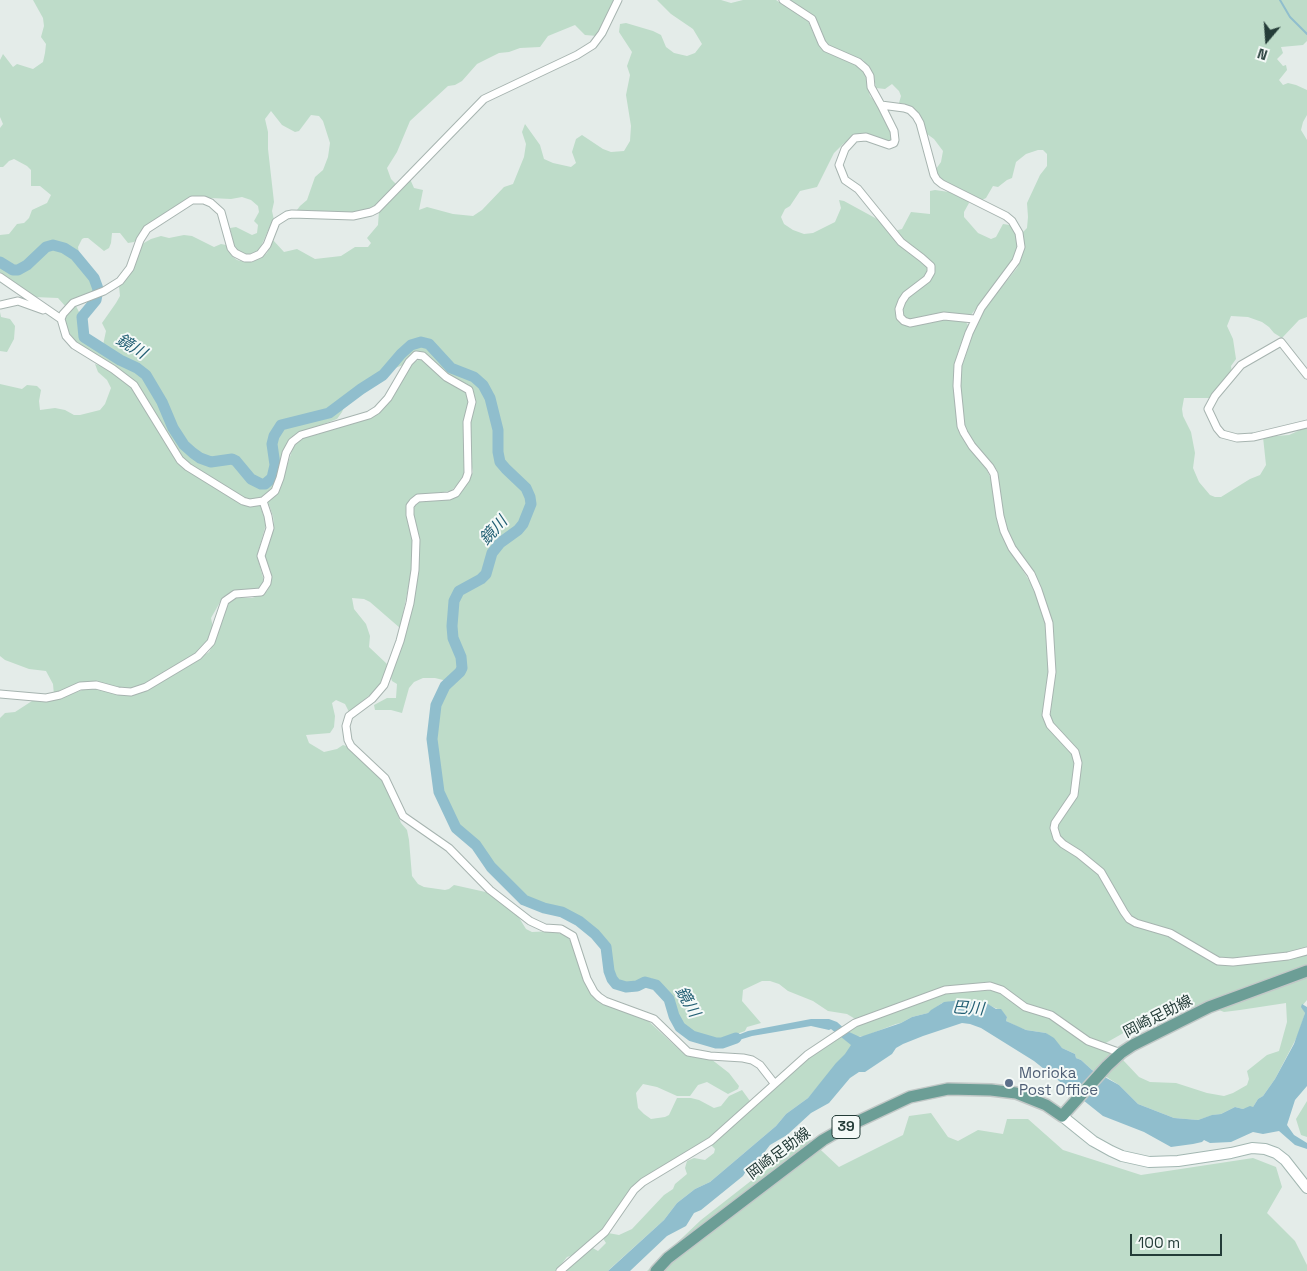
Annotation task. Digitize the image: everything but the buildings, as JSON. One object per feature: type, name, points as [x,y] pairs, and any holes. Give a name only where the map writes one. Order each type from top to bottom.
[{"type":"main road","name":"岡崎足助線","points":[[656,1271],[668,1258],[823,1140],[844,1128],[910,1098],[948,1089],[991,1090],[1016,1093],[1065,1113],[1121,1053],[1209,1007],[1307,971]]},
{"type":"main road","points":[[1065,1113],[1093,1141],[1122,1156],[1149,1162],[1178,1161],[1252,1148],[1265,1148],[1285,1160],[1307,1188]]},
{"type":"street","points":[[618,0],[602,34],[592,45],[577,55],[484,99],[377,209],[353,216],[292,214],[276,222],[264,250],[260,254],[251,258],[245,258],[235,253],[231,248],[221,212],[211,203],[204,200],[192,200],[147,229],[140,240],[130,268],[114,286],[73,303],[63,314],[61,320],[66,336],[74,345],[134,385],[174,453],[188,467],[242,501],[256,503],[263,501],[275,491],[286,453],[292,442],[301,435],[369,415],[377,410],[388,398],[409,362],[416,355],[423,356],[446,377],[469,390],[472,402],[467,422],[468,473],[466,479],[456,493],[449,496],[418,498],[410,506],[410,515],[416,540],[415,570],[410,603],[400,641],[384,685],[372,698],[349,716],[346,726],[348,740],[351,746],[385,778],[402,816],[449,848],[490,890],[530,921],[545,928],[561,929],[573,936],[587,979],[599,997],[654,1019],[682,1049],[688,1052],[752,1060],[760,1065],[774,1083]]},
{"type":"street","points":[[783,0],[812,19],[826,48],[858,62],[866,69],[870,76],[871,87],[894,130],[895,140],[894,143],[889,145],[866,137],[855,138],[845,149],[839,165],[844,180],[858,190],[900,242],[931,266],[931,272],[927,279],[906,295],[902,301],[899,309],[900,317],[904,322],[910,324],[944,316],[974,320]]},
{"type":"street","points":[[881,105],[904,108],[910,110],[916,116],[920,123],[937,180],[1006,216],[1019,233],[1021,247],[1016,261],[974,320],[958,365],[957,386],[961,426],[972,446],[994,474],[1004,531],[1016,554],[1031,574],[1046,610],[1049,623],[1052,672],[1046,715],[1050,725],[1075,752],[1078,763],[1074,795],[1055,823],[1054,828],[1057,838],[1101,872],[1129,918],[1136,923],[1170,933],[1218,961],[1233,962],[1288,956],[1307,951]]},
{"type":"street","points":[[0,277],[61,320]]},
{"type":"street","points":[[0,305],[18,302],[46,311],[61,320]]},
{"type":"street","points":[[1307,376],[1281,342],[1241,365],[1215,396],[1208,409],[1222,434],[1237,438],[1253,437],[1307,424]]},
{"type":"street","points":[[0,694],[53,698],[80,686],[96,685],[118,691],[131,692],[146,687],[198,656],[211,642],[225,601],[236,594],[261,592],[267,583],[268,577],[261,556],[270,528],[263,501]]},
{"type":"street","points":[[560,1271],[605,1232],[634,1190],[643,1182],[711,1141],[807,1054],[850,1026],[913,1001],[946,990],[990,986],[1002,990],[1025,1007],[1051,1015],[1088,1041],[1121,1053]]},
{"type":"green space","points":[[33,0],[614,0],[597,36],[585,35],[575,25],[548,36],[540,47],[520,48],[499,53],[477,64],[462,81],[448,86],[410,121],[397,152],[387,168],[391,179],[396,184],[380,202],[367,211],[354,213],[297,210],[307,200],[315,177],[323,170],[328,157],[330,143],[323,121],[319,116],[311,115],[299,131],[295,132],[282,125],[271,111],[265,119],[268,132],[274,220],[259,251],[247,255],[238,251],[234,245],[230,228],[236,227],[252,235],[257,233],[258,225],[254,221],[259,212],[258,206],[251,200],[242,197],[231,199],[190,197],[149,225],[134,242],[128,243],[120,233],[112,233],[109,248],[104,251],[88,238],[82,239],[78,247],[80,262],[93,282],[94,292],[66,307],[58,298],[34,297],[0,275],[0,235],[9,234],[17,224],[24,223],[29,218],[32,210],[47,203],[51,195],[40,186],[31,186],[31,170],[27,166],[14,159],[0,167],[0,128],[3,124],[0,117],[0,60],[3,54],[13,67],[17,64],[33,69],[43,62],[45,53],[46,44],[41,37],[44,26],[43,18]]},
{"type":"green space","points":[[657,0],[721,0],[731,3],[743,0],[776,0],[808,21],[818,43],[826,52],[855,63],[865,74],[870,96],[878,105],[892,131],[892,141],[850,139],[834,153],[817,187],[800,191],[781,217],[784,224],[793,230],[804,234],[813,233],[835,222],[841,208],[839,200],[877,219],[929,266],[928,275],[900,300],[901,321],[943,318],[965,321],[968,325],[954,369],[959,425],[972,451],[986,468],[991,479],[1009,548],[1035,590],[1046,625],[1049,670],[1044,709],[1071,751],[1075,762],[1071,794],[1052,830],[1097,872],[1122,915],[1184,944],[1218,964],[1307,953],[1307,967],[1222,998],[1141,1023],[1104,1044],[1090,1039],[1052,1011],[1028,1005],[1009,992],[959,985],[857,1020],[847,1014],[828,1011],[813,1001],[788,991],[779,984],[762,981],[743,990],[742,1001],[761,1023],[747,1027],[745,1031],[718,1041],[704,1039],[693,1034],[682,1026],[676,1017],[671,998],[665,989],[651,978],[630,984],[618,981],[611,968],[608,947],[597,933],[576,917],[560,909],[549,904],[535,904],[525,899],[492,865],[483,850],[457,827],[441,792],[434,739],[437,708],[440,698],[448,685],[443,680],[423,678],[414,682],[409,688],[402,713],[391,710],[375,710],[374,705],[387,698],[396,698],[397,684],[391,678],[412,605],[413,510],[417,503],[422,501],[458,495],[473,472],[470,422],[476,402],[474,393],[469,385],[447,374],[425,353],[416,352],[403,365],[382,373],[348,397],[337,419],[310,429],[287,444],[273,488],[264,496],[254,500],[242,498],[190,466],[176,450],[137,385],[125,373],[75,341],[64,325],[67,313],[71,307],[76,306],[79,312],[79,336],[81,339],[117,360],[122,359],[103,345],[106,331],[102,323],[120,296],[119,286],[131,273],[142,244],[151,239],[161,236],[169,238],[184,235],[192,236],[214,247],[221,244],[226,245],[232,256],[237,260],[245,262],[252,262],[261,258],[267,253],[273,240],[284,252],[297,249],[315,259],[341,256],[355,247],[368,247],[371,243],[367,238],[378,225],[379,211],[410,179],[414,188],[423,190],[419,210],[427,207],[453,214],[473,216],[482,210],[504,187],[513,184],[524,157],[526,144],[522,132],[525,124],[540,145],[544,159],[553,163],[571,167],[576,163],[572,152],[576,139],[582,135],[603,149],[611,152],[624,151],[630,141],[631,126],[626,95],[630,75],[627,66],[632,52],[619,32],[620,24],[626,23],[661,35],[666,47],[674,53],[687,56],[695,53],[702,44],[693,29],[671,14]]},
{"type":"green space","points":[[790,0],[1307,0],[1307,41],[1303,45],[1281,47],[1283,53],[1277,59],[1283,66],[1286,65],[1287,70],[1279,80],[1283,85],[1288,83],[1307,90],[1307,115],[1301,130],[1307,140],[1307,317],[1299,320],[1282,338],[1262,322],[1248,317],[1231,316],[1227,326],[1233,339],[1236,359],[1231,366],[1232,374],[1213,398],[1184,398],[1182,409],[1183,416],[1191,432],[1195,453],[1193,468],[1199,482],[1210,495],[1215,497],[1221,497],[1260,475],[1266,465],[1263,437],[1289,435],[1307,427],[1307,948],[1289,954],[1236,960],[1216,957],[1171,931],[1130,916],[1126,912],[1109,879],[1065,843],[1060,836],[1058,831],[1059,820],[1077,796],[1081,765],[1080,757],[1052,724],[1048,714],[1051,698],[1049,612],[1010,539],[1003,516],[997,470],[967,434],[960,382],[962,366],[976,325],[983,311],[1017,268],[1021,259],[1023,249],[1022,233],[1027,228],[1027,203],[1040,175],[1047,166],[1047,154],[1043,150],[1038,150],[1026,154],[1016,162],[1012,178],[998,187],[993,186],[986,198],[982,200],[946,183],[938,176],[936,169],[941,162],[943,151],[934,139],[927,134],[916,111],[905,104],[899,103],[901,96],[899,91],[892,84],[885,89],[876,88],[874,77],[863,60],[830,47],[826,43],[815,17]]},
{"type":"green space","points":[[930,191],[949,192],[968,201],[964,217],[978,233],[991,239],[996,237],[1003,224],[1010,225],[1018,237],[1018,245],[1014,259],[971,315],[909,322],[901,313],[903,302],[933,271],[894,231],[902,229],[911,212],[930,214]]},
{"type":"green space","points":[[0,312],[1,317],[10,319],[15,326],[14,339],[7,352],[0,351]]},
{"type":"green space","points":[[420,359],[466,391],[469,403],[463,479],[451,491],[415,496],[407,505],[406,515],[413,540],[412,569],[400,628],[370,602],[364,599],[352,598],[354,609],[366,624],[370,636],[369,647],[387,664],[385,676],[376,690],[349,712],[345,704],[336,700],[332,703],[335,716],[334,727],[330,733],[306,735],[309,743],[324,752],[337,749],[343,745],[349,747],[380,777],[387,788],[401,823],[407,830],[412,876],[418,884],[424,887],[445,890],[454,885],[490,893],[518,916],[526,929],[532,932],[553,931],[567,936],[572,943],[583,980],[591,993],[644,1017],[685,1055],[711,1059],[729,1073],[739,1086],[738,1089],[728,1094],[707,1082],[698,1085],[690,1096],[677,1096],[657,1087],[643,1084],[636,1093],[638,1108],[644,1114],[651,1119],[665,1117],[669,1115],[677,1098],[699,1100],[714,1108],[721,1106],[729,1096],[742,1090],[750,1101],[709,1139],[639,1181],[625,1196],[609,1225],[577,1254],[567,1257],[556,1271],[0,1271],[0,718],[5,713],[15,712],[32,701],[60,698],[85,689],[94,688],[137,694],[209,652],[217,637],[227,603],[236,598],[258,596],[267,591],[270,586],[271,572],[264,556],[274,525],[268,502],[278,492],[293,448],[298,441],[307,436],[365,420],[377,414],[411,364]]},
{"type":"green space","points":[[95,364],[106,368],[131,387],[171,453],[181,465],[253,506],[260,505],[266,524],[257,556],[264,581],[259,589],[236,591],[223,597],[211,618],[213,628],[205,647],[139,687],[123,689],[103,683],[86,682],[54,695],[53,684],[46,671],[29,669],[5,660],[0,656],[0,384],[22,389],[27,385],[37,386],[41,390],[40,410],[55,408],[65,410],[74,415],[80,415],[100,410],[105,404],[111,388],[107,380],[98,372]]},
{"type":"green space","points":[[1307,975],[1307,1000],[1302,1006],[1305,1013],[1298,1035],[1275,1079],[1253,1107],[1243,1109],[1235,1107],[1221,1114],[1198,1120],[1174,1118],[1138,1104],[1119,1085],[1105,1076],[1123,1060],[1139,1077],[1150,1082],[1176,1083],[1207,1093],[1224,1096],[1233,1093],[1247,1085],[1249,1079],[1247,1071],[1267,1055],[1279,1051],[1287,1022],[1286,1003],[1224,1012],[1219,1010]]},
{"type":"green space","points":[[981,990],[996,991],[1021,1008],[1047,1017],[1084,1043],[1111,1052],[1111,1057],[1096,1071],[1092,1070],[1076,1058],[1075,1054],[1062,1048],[1046,1033],[1018,1027],[1006,1021],[1007,1017],[1002,1011],[982,1002],[961,1000],[942,1003],[928,1013],[912,1017],[865,1036],[857,1037],[847,1031],[858,1025],[946,993]]},
{"type":"green space","points":[[840,1036],[851,1044],[851,1048],[808,1098],[786,1114],[776,1126],[710,1182],[695,1189],[677,1203],[664,1220],[608,1271],[564,1271],[591,1247],[598,1251],[606,1243],[602,1237],[608,1233],[619,1235],[632,1229],[687,1174],[685,1168],[687,1161],[694,1158],[705,1160],[714,1153],[715,1149],[711,1145],[713,1142],[809,1056]]},
{"type":"green space","points":[[1307,1101],[1307,1137],[1301,1135],[1296,1119]]},
{"type":"green space","points":[[931,1113],[948,1137],[958,1141],[978,1130],[1003,1134],[1007,1119],[1028,1119],[1063,1150],[1141,1175],[1253,1158],[1276,1167],[1282,1187],[1267,1213],[1295,1241],[1307,1265],[1307,1271],[647,1271],[701,1220],[807,1137],[839,1167],[903,1135],[909,1116]]},
{"type":"water","name":"巴川","points":[[961,1000],[988,1004],[996,1009],[1001,1009],[1007,1017],[1006,1021],[1026,1030],[1046,1033],[1054,1038],[1062,1048],[1075,1054],[1076,1058],[1092,1070],[1119,1085],[1138,1104],[1174,1118],[1198,1120],[1221,1114],[1235,1107],[1243,1109],[1250,1106],[1253,1107],[1258,1099],[1263,1096],[1275,1079],[1294,1044],[1305,1013],[1301,1007],[1302,1004],[1307,1007],[1307,1086],[1295,1100],[1287,1125],[1294,1135],[1307,1143],[1307,1149],[1295,1145],[1279,1131],[1263,1134],[1253,1132],[1231,1142],[1210,1143],[1204,1140],[1193,1144],[1171,1147],[1144,1132],[1103,1116],[1034,1061],[981,1028],[962,1023],[903,1044],[896,1048],[892,1054],[865,1072],[859,1072],[850,1078],[829,1103],[811,1113],[787,1135],[770,1145],[760,1158],[749,1166],[743,1176],[701,1210],[694,1213],[686,1226],[667,1236],[630,1271],[608,1271],[664,1220],[677,1203],[695,1189],[710,1182],[776,1126],[786,1114],[808,1098],[851,1045],[831,1029],[811,1026],[752,1036],[726,1044],[722,1043],[725,1040],[748,1031],[811,1019],[829,1019],[860,1037],[901,1023],[912,1017],[928,1013],[944,1002]]},
{"type":"waterway","points":[[1280,0],[1290,17],[1307,34]]},
{"type":"waterway","name":"鏡川","points":[[0,262],[13,270],[18,270],[27,265],[46,247],[53,245],[64,248],[75,255],[94,278],[98,289],[96,300],[82,317],[84,337],[146,375],[162,402],[173,428],[184,445],[193,453],[211,462],[232,459],[236,461],[251,479],[261,484],[265,484],[272,478],[275,465],[272,444],[274,436],[281,425],[329,413],[383,375],[411,345],[421,342],[429,344],[451,368],[474,377],[483,385],[490,398],[498,430],[500,462],[526,488],[531,504],[523,524],[500,543],[492,553],[486,574],[481,579],[459,591],[454,601],[453,638],[461,657],[462,668],[445,686],[436,705],[432,739],[439,792],[456,828],[476,845],[491,867],[524,900],[544,908],[562,912],[579,921],[595,934],[606,947],[609,971],[616,984],[626,987],[637,986],[645,982],[656,985],[669,999],[674,1016],[680,1027],[692,1036],[716,1043],[736,1038]]},
{"type":"place","name":"Morioka Post Office","points":[[1009,1083]]}]
